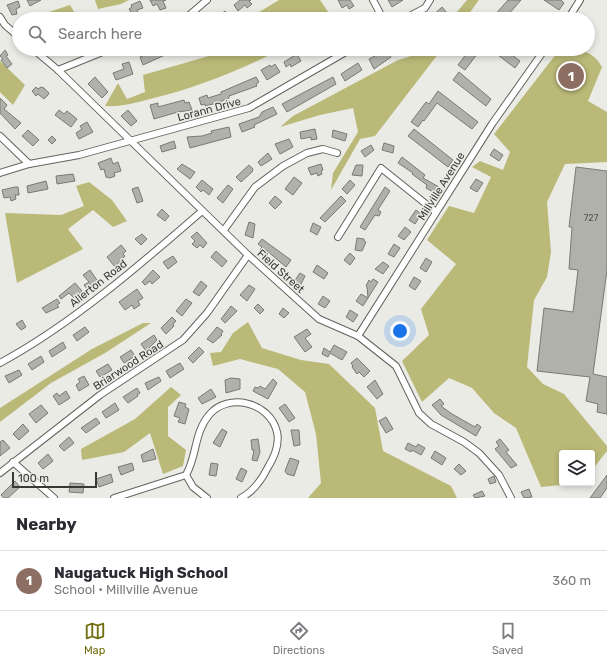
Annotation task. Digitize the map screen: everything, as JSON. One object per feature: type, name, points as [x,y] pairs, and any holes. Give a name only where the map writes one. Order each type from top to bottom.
[{"type":"street","points":[[193,12],[207,0]]},
{"type":"street","points":[[373,0],[379,12]]},
{"type":"street","points":[[417,12],[425,8],[430,0]]},
{"type":"street","points":[[572,12],[580,0]]},
{"type":"street","points":[[0,17],[5,25],[12,31]]},
{"type":"street","name":"Field Street","points":[[41,56],[58,70],[248,255],[319,319],[358,336],[396,366],[419,413],[431,424],[464,442],[479,453],[499,475],[511,498]]},
{"type":"street","points":[[58,70],[93,56]]},
{"type":"street","name":"Lorann Drive","points":[[0,173],[29,164],[79,155],[249,108],[339,56]]},
{"type":"street","name":"Millville Avenue","points":[[358,336],[492,124],[540,56]]},
{"type":"street","points":[[0,136],[29,164]]},
{"type":"street","points":[[224,230],[255,187],[278,169],[307,153],[323,149],[338,153]]},
{"type":"street","points":[[338,237],[381,168],[436,212]]},
{"type":"street","name":"Allerton Road","points":[[0,364],[21,352],[75,314],[153,253],[202,211]]},
{"type":"street","name":"Briarwood Road","points":[[0,473],[100,394],[183,340],[207,313],[248,255]]},
{"type":"street","points":[[114,498],[186,475],[192,461],[198,435],[202,425],[210,414],[219,406],[240,402],[262,409],[273,422],[277,432],[274,458],[257,485],[241,498]]},
{"type":"street","points":[[13,462],[54,498]]},
{"type":"street","points":[[186,475],[193,486],[207,498]]},
{"type":"shaded area","points":[[95,0],[129,0],[121,4],[98,9]]},
{"type":"shaded area","points":[[279,0],[320,0],[328,12],[259,12]]},
{"type":"shaded area","points":[[467,0],[479,0],[470,12],[457,12]]},
{"type":"shaded area","points":[[70,5],[74,12],[49,12]]},
{"type":"shaded area","points":[[209,56],[267,56],[234,71],[184,90],[133,103],[117,106],[105,106],[118,83],[127,99],[145,92],[143,75]]},
{"type":"shaded area","points":[[411,56],[437,56],[375,136],[360,139],[331,190],[333,173],[358,132],[353,108],[320,115],[280,127],[293,116],[398,60]]},
{"type":"shaded area","points":[[555,56],[594,57],[602,67],[588,101],[607,112],[607,162],[565,164],[547,202],[551,252],[547,277],[534,300],[527,367],[543,384],[564,394],[607,446],[607,451],[595,466],[595,450],[559,450],[559,485],[541,487],[516,428],[494,413],[472,388],[449,378],[422,402],[402,361],[429,335],[421,309],[456,264],[427,240],[449,206],[474,213],[491,177],[472,167],[480,161],[503,170],[510,152],[494,134]]},
{"type":"shaded area","points":[[0,61],[25,85],[13,105],[0,92]]},
{"type":"shaded area","points":[[89,182],[112,200],[127,221],[113,227],[93,210],[68,229],[83,249],[17,283],[5,213],[61,215],[84,206],[76,186]]},
{"type":"shaded area","points":[[248,322],[262,348],[301,360],[329,364],[375,408],[383,451],[451,486],[457,498],[308,498],[321,483],[316,434],[305,392],[278,369],[240,359],[213,366],[210,353],[221,352],[233,333]]},
{"type":"shaded area","points":[[143,323],[151,323],[105,353],[51,383],[0,422],[0,408],[92,349]]},
{"type":"shaded area","points":[[171,387],[181,395],[168,407],[168,436],[186,450],[183,466],[163,474],[150,433],[124,452],[82,460],[81,449],[135,419]]},
{"type":"building","points":[[27,0],[41,0],[30,6]]},
{"type":"building","points":[[150,0],[166,0],[163,1],[166,8],[160,10],[157,4],[153,6]]},
{"type":"building","points":[[240,0],[251,0],[249,1],[252,4],[247,8],[245,5],[238,11],[234,5]]},
{"type":"building","points":[[338,0],[350,0],[354,6],[349,9],[347,5],[342,8]]},
{"type":"building","points":[[388,0],[403,0],[392,7]]},
{"type":"building","points":[[508,0],[521,0],[510,12],[497,12]]},
{"type":"building","points":[[544,0],[561,0],[564,3],[559,10]]},
{"type":"building","points":[[18,1],[20,7],[16,9],[17,12],[12,12],[12,15],[7,5]]},
{"type":"building","points":[[140,1],[143,8],[137,10],[138,12],[131,12],[129,9],[132,7],[131,5]]},
{"type":"building","points":[[442,7],[446,12],[437,12]]},
{"type":"building","points":[[5,50],[8,55],[6,56],[12,64],[7,68],[0,56]]},
{"type":"building","points":[[142,56],[163,56],[143,65],[140,57]]},
{"type":"building","points":[[294,56],[298,56],[301,61],[291,67],[290,64],[286,67],[284,62]]},
{"type":"building","points":[[375,56],[391,57],[374,69],[369,59]]},
{"type":"building","points":[[465,56],[476,56],[465,70],[458,65]]},
{"type":"building","points":[[499,56],[513,56],[520,61],[515,68]]},
{"type":"building","points":[[129,62],[133,74],[116,80],[113,73],[124,69],[122,64]]},
{"type":"building","points":[[358,63],[362,70],[345,81],[341,74]]},
{"type":"building","points":[[275,64],[280,72],[267,80],[261,70]]},
{"type":"building","points":[[459,72],[491,99],[486,106],[453,80]]},
{"type":"building","points":[[95,77],[108,92],[102,98],[88,84]]},
{"type":"building","points":[[256,77],[259,82],[256,84],[257,86],[229,96],[229,98],[217,103],[205,106],[205,104],[201,105],[199,98],[207,95],[208,98],[221,94],[221,92]]},
{"type":"building","points":[[333,77],[336,84],[287,112],[282,104]]},
{"type":"building","points":[[36,87],[38,89],[41,87],[44,88],[49,93],[44,99],[38,94],[36,96],[32,91]]},
{"type":"building","points":[[438,91],[478,122],[472,129],[437,103],[418,127],[411,122],[426,102],[429,104]]},
{"type":"building","points":[[0,98],[7,105],[4,109],[21,123],[15,129],[0,113]]},
{"type":"building","points":[[184,100],[185,103],[189,102],[192,110],[178,112],[154,119],[150,105],[158,103],[158,107]]},
{"type":"building","points":[[273,107],[277,114],[254,125],[255,127],[242,132],[239,124],[259,117],[262,112]]},
{"type":"building","points":[[59,110],[64,114],[67,111],[77,119],[71,127],[55,115]]},
{"type":"building","points":[[128,110],[137,121],[131,126],[121,116]]},
{"type":"building","points":[[87,122],[93,132],[79,139],[76,133],[82,129],[80,126]]},
{"type":"building","points":[[229,127],[231,137],[190,148],[187,137],[202,136],[212,133],[211,131]]},
{"type":"building","points":[[315,129],[317,139],[311,140],[311,137],[301,139],[300,132]]},
{"type":"building","points":[[414,129],[453,160],[448,167],[408,136]]},
{"type":"building","points":[[28,130],[39,140],[33,146],[22,136]]},
{"type":"building","points":[[333,130],[347,134],[345,141],[332,137]]},
{"type":"building","points":[[52,136],[56,140],[52,144],[48,140]]},
{"type":"building","points":[[289,139],[293,147],[280,154],[275,144]]},
{"type":"building","points":[[174,141],[176,148],[162,152],[160,146]]},
{"type":"building","points":[[384,143],[394,146],[393,153],[382,150]]},
{"type":"building","points":[[371,145],[374,150],[365,157],[361,151]]},
{"type":"building","points":[[494,149],[503,155],[499,161],[490,155]]},
{"type":"building","points":[[268,153],[272,159],[261,166],[258,162]]},
{"type":"building","points":[[402,157],[425,175],[423,178],[439,187],[435,193],[426,188],[427,185],[398,163]]},
{"type":"building","points":[[111,158],[113,164],[118,162],[121,171],[114,173],[115,176],[110,178],[106,177],[104,169],[101,170],[98,163]]},
{"type":"building","points":[[182,164],[195,172],[190,179],[177,169]]},
{"type":"building","points":[[321,164],[323,170],[321,171],[322,174],[318,176],[317,173],[311,175],[308,168]]},
{"type":"building","points":[[249,165],[253,169],[252,172],[241,182],[236,177]]},
{"type":"building","points":[[356,165],[363,165],[362,176],[352,175]]},
{"type":"building","points":[[576,167],[607,171],[607,270],[593,374],[607,377],[607,414],[597,412],[598,404],[586,401],[590,377],[537,371],[544,308],[573,312],[578,270],[569,269],[572,227],[569,227]]},
{"type":"building","points":[[73,174],[75,181],[57,184],[56,176]]},
{"type":"building","points":[[294,177],[302,183],[293,195],[285,189]]},
{"type":"building","points":[[476,179],[483,183],[477,192],[470,188]]},
{"type":"building","points":[[202,180],[213,189],[209,195],[203,190],[201,192],[196,187]]},
{"type":"building","points":[[350,180],[355,185],[347,194],[342,189]]},
{"type":"building","points":[[46,181],[48,189],[28,193],[27,186]]},
{"type":"building","points":[[228,185],[233,189],[223,203],[217,198]]},
{"type":"building","points":[[18,187],[19,195],[15,195],[16,199],[11,201],[10,197],[4,198],[2,190]]},
{"type":"building","points":[[138,187],[143,201],[137,203],[132,189]]},
{"type":"building","points":[[385,187],[390,191],[378,210],[381,212],[379,216],[375,215],[365,230],[360,227]]},
{"type":"building","points":[[275,196],[282,202],[275,209],[269,203]]},
{"type":"building","points":[[341,196],[346,201],[325,222],[320,218]]},
{"type":"building","points":[[162,209],[169,216],[165,221],[157,215]]},
{"type":"building","points":[[416,210],[421,214],[415,224],[409,220]]},
{"type":"building","points":[[249,222],[255,224],[253,238],[245,235]]},
{"type":"building","points":[[313,223],[321,227],[317,235],[310,231]]},
{"type":"building","points":[[405,227],[411,232],[404,240],[398,236]]},
{"type":"building","points":[[197,232],[207,243],[203,248],[200,245],[197,248],[192,244],[195,241],[191,237]]},
{"type":"building","points":[[142,234],[147,239],[141,245],[135,239]]},
{"type":"building","points":[[357,238],[364,239],[366,242],[362,251],[355,250]]},
{"type":"building","points":[[262,239],[291,260],[286,267],[266,250],[264,253],[260,249],[262,247],[258,244]]},
{"type":"building","points":[[394,244],[400,248],[394,257],[388,254]]},
{"type":"building","points":[[121,245],[126,251],[123,254],[125,256],[115,267],[107,257]]},
{"type":"building","points":[[216,251],[227,261],[222,267],[211,257]]},
{"type":"building","points":[[350,253],[355,258],[350,265],[344,260]]},
{"type":"building","points":[[173,256],[177,262],[168,269],[163,262]]},
{"type":"building","points":[[426,258],[432,262],[426,272],[420,268]]},
{"type":"building","points":[[383,262],[389,266],[383,274],[375,269]]},
{"type":"building","points":[[317,265],[328,273],[324,279],[313,272]]},
{"type":"building","points":[[90,270],[99,283],[89,291],[84,285],[89,282],[83,275]]},
{"type":"building","points":[[153,270],[160,277],[152,284],[150,281],[145,285],[142,282]]},
{"type":"building","points":[[300,273],[305,276],[299,288],[293,283]]},
{"type":"building","points":[[414,277],[421,281],[415,290],[409,286]]},
{"type":"building","points":[[373,279],[378,282],[368,298],[366,286],[369,280],[371,282]]},
{"type":"building","points":[[201,281],[207,286],[199,296],[193,292]]},
{"type":"building","points":[[75,283],[82,291],[74,298],[69,293],[61,299],[59,296]]},
{"type":"building","points":[[249,285],[255,289],[247,301],[240,295]]},
{"type":"building","points":[[137,289],[143,298],[138,301],[140,305],[134,309],[132,305],[125,310],[119,302]]},
{"type":"building","points":[[361,294],[368,298],[363,306],[356,301]]},
{"type":"building","points":[[323,296],[330,301],[325,308],[318,304]]},
{"type":"building","points":[[57,299],[60,303],[57,305],[59,307],[46,313],[42,308]]},
{"type":"building","points":[[186,299],[192,303],[182,316],[176,311]]},
{"type":"building","points":[[258,304],[264,310],[260,314],[254,308]]},
{"type":"building","points":[[231,306],[237,311],[225,323],[221,319]]},
{"type":"building","points":[[283,308],[289,313],[284,318],[279,314]]},
{"type":"building","points":[[350,310],[358,315],[353,322],[346,317]]},
{"type":"building","points":[[172,317],[176,321],[173,324],[174,326],[166,334],[161,328]]},
{"type":"building","points":[[22,320],[26,327],[21,330],[16,324]]},
{"type":"building","points":[[394,326],[398,326],[400,327],[400,335],[394,336],[391,333],[391,329]]},
{"type":"building","points":[[85,327],[89,332],[77,341],[73,335]]},
{"type":"building","points":[[217,327],[223,331],[221,334],[222,335],[213,343],[207,339]]},
{"type":"building","points":[[307,329],[311,334],[305,338],[312,347],[305,352],[294,337]]},
{"type":"building","points":[[154,335],[157,340],[146,351],[141,344]]},
{"type":"building","points":[[63,342],[66,348],[52,357],[49,351]]},
{"type":"building","points":[[334,345],[347,352],[342,360],[330,353],[328,357],[322,354],[324,348],[330,352]]},
{"type":"building","points":[[199,347],[204,352],[193,363],[188,358]]},
{"type":"building","points":[[131,350],[135,356],[124,363],[120,357]]},
{"type":"building","points":[[41,356],[44,362],[32,370],[28,364]]},
{"type":"building","points":[[357,358],[370,371],[364,377],[359,372],[357,374],[352,367],[353,366],[351,363]]},
{"type":"building","points":[[180,363],[184,369],[170,378],[166,371]]},
{"type":"building","points":[[108,364],[112,370],[100,377],[96,371]]},
{"type":"building","points":[[19,370],[22,375],[9,383],[5,376]]},
{"type":"building","points":[[84,376],[89,385],[79,391],[76,385],[80,382],[78,379]]},
{"type":"building","points":[[159,377],[161,381],[148,390],[145,383]]},
{"type":"building","points":[[231,378],[240,379],[240,389],[226,393],[225,380]]},
{"type":"building","points":[[273,379],[277,383],[268,399],[253,391],[255,387],[258,388],[260,386],[265,389]]},
{"type":"building","points":[[375,380],[383,394],[377,399],[367,387]]},
{"type":"building","points":[[137,388],[140,393],[128,403],[123,397]]},
{"type":"building","points":[[211,389],[216,397],[202,404],[198,398]]},
{"type":"building","points":[[66,391],[70,398],[59,405],[53,396],[57,393],[59,396]]},
{"type":"building","points":[[440,399],[444,404],[441,406],[452,414],[475,427],[477,424],[481,427],[476,436],[441,415],[432,405]]},
{"type":"building","points":[[179,402],[186,404],[185,407],[189,409],[185,424],[178,422],[180,418],[174,416]]},
{"type":"building","points":[[115,403],[119,410],[106,418],[102,412]]},
{"type":"building","points":[[285,404],[295,418],[289,422],[279,408]]},
{"type":"building","points":[[41,405],[48,413],[36,423],[29,414]]},
{"type":"building","points":[[386,417],[393,429],[386,433],[379,421]]},
{"type":"building","points":[[96,418],[100,423],[86,433],[81,428]]},
{"type":"building","points":[[23,424],[29,431],[19,440],[13,434]]},
{"type":"building","points":[[222,429],[227,432],[220,447],[213,443]]},
{"type":"building","points":[[291,430],[299,430],[300,445],[294,446]]},
{"type":"building","points":[[69,437],[74,443],[64,451],[59,446]]},
{"type":"building","points":[[258,439],[260,452],[257,461],[252,460],[254,450],[252,450],[251,440]]},
{"type":"building","points":[[500,439],[509,450],[506,452],[517,465],[511,468],[495,449],[499,446],[496,442]]},
{"type":"building","points":[[3,440],[10,448],[0,456],[0,442]]},
{"type":"building","points":[[408,443],[416,447],[418,444],[425,448],[421,455],[412,450],[411,452],[405,449]]},
{"type":"building","points":[[153,449],[156,459],[143,462],[141,455]]},
{"type":"building","points":[[435,451],[446,458],[442,465],[431,458]]},
{"type":"building","points":[[48,454],[53,461],[43,469],[38,463]]},
{"type":"building","points":[[290,458],[299,461],[294,476],[287,474],[285,471]]},
{"type":"building","points":[[132,463],[134,470],[121,475],[118,467]]},
{"type":"building","points":[[211,463],[218,464],[216,476],[209,475]]},
{"type":"building","points":[[459,464],[466,471],[461,475],[454,469]]},
{"type":"building","points":[[241,468],[247,471],[242,482],[236,479]]},
{"type":"building","points":[[111,474],[113,482],[99,487],[96,479]]},
{"type":"building","points":[[607,475],[607,488],[600,498],[590,498]]},
{"type":"building","points":[[494,476],[496,482],[490,484],[488,479]]},
{"type":"building","points":[[15,481],[20,487],[8,498],[4,498],[1,495]]},
{"type":"building","points":[[70,483],[84,484],[83,493],[69,492]]},
{"type":"building","points":[[529,489],[532,497],[524,498],[521,492]]},
{"type":"building","points":[[482,491],[485,496],[475,498],[473,495]]},
{"type":"place","name":"Naugatuck High School","points":[[571,76]]}]
